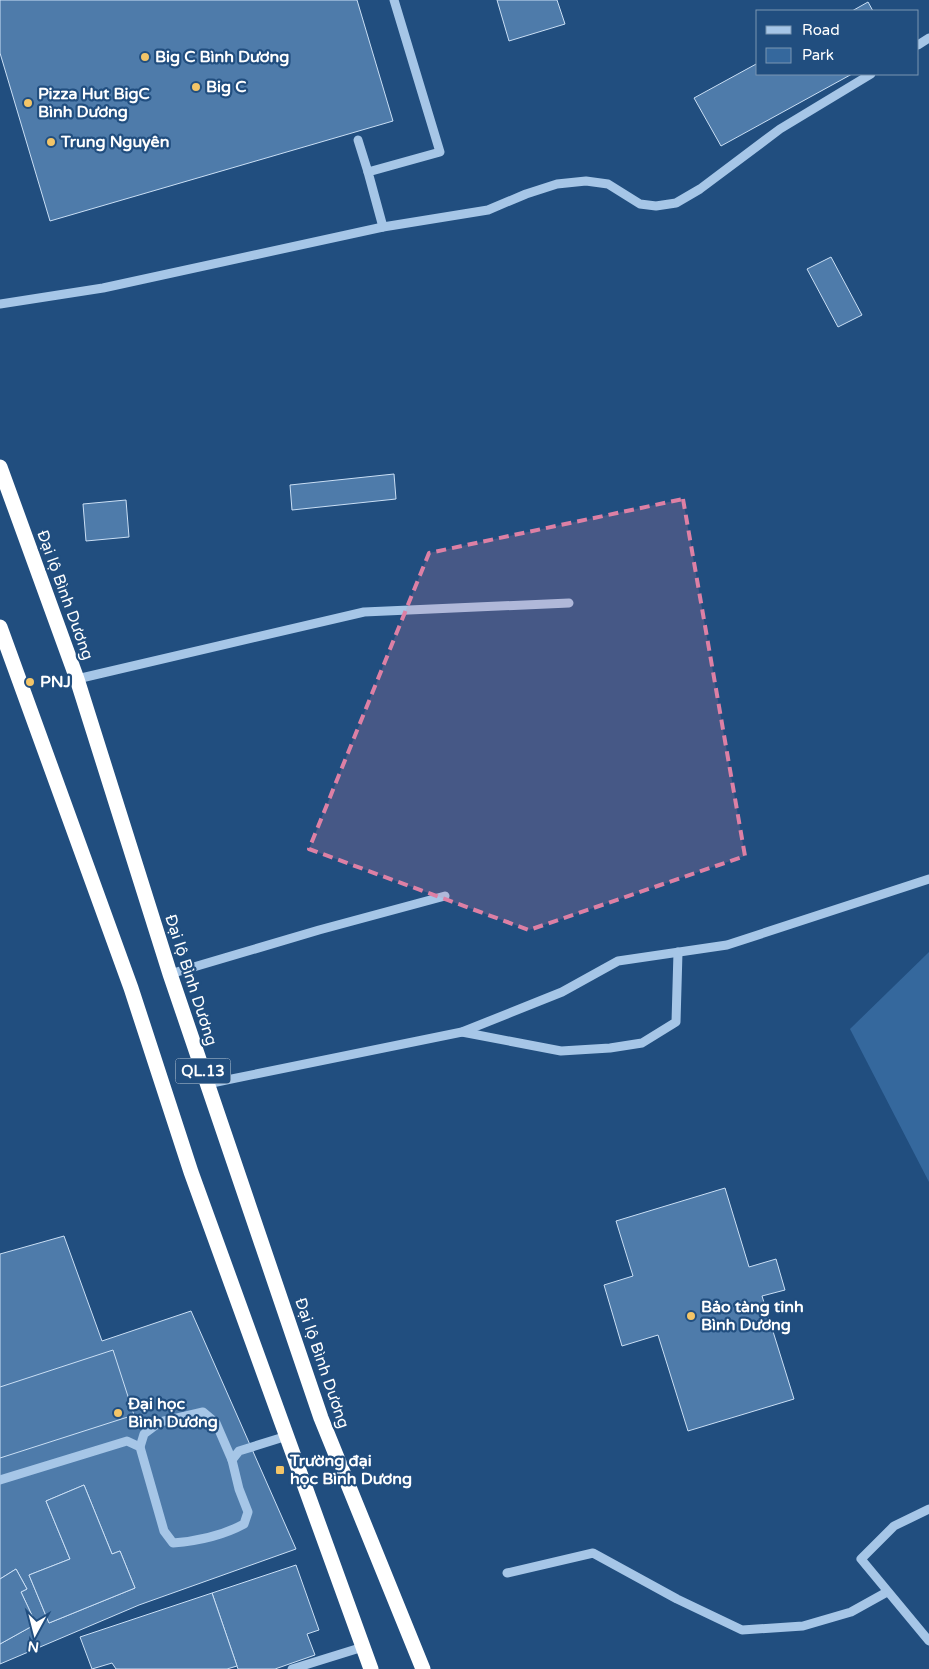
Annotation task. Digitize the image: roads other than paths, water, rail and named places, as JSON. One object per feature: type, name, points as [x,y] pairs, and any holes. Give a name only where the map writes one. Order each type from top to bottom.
[{"type":"highway","name":"Đại lộ Bình Dương","points":[[0,467],[76,679],[170,974],[321,1418],[423,1669]]},
{"type":"highway","name":"QL.13","points":[[0,627],[131,988],[191,1172],[371,1669]]},
{"type":"street","points":[[368,172],[440,152],[394,0]]},
{"type":"street","points":[[0,304],[103,288],[382,227],[488,210],[526,194],[558,184],[586,181],[608,184],[640,204],[656,206],[676,202],[700,190],[780,129],[869,75]]},
{"type":"street","points":[[358,140],[382,227]]},
{"type":"street","points":[[76,679],[364,612],[569,603]]},
{"type":"street","points":[[207,1084],[462,1032],[562,992],[618,961],[727,945],[929,879]]},
{"type":"street","points":[[170,974],[319,930],[445,896]]},
{"type":"street","points":[[462,1032],[561,1051],[610,1048],[642,1043],[676,1022],[678,952]]},
{"type":"street","points":[[203,1412],[216,1423],[232,1460],[239,1489],[248,1512],[244,1524],[230,1532],[192,1542],[174,1544],[164,1531],[140,1447],[144,1434],[160,1422],[203,1412]]},
{"type":"street","points":[[232,1460],[239,1451],[287,1436]]},
{"type":"street","points":[[0,1480],[127,1441],[140,1447]]},
{"type":"street","points":[[929,1509],[894,1526],[861,1559],[929,1641]]},
{"type":"street","points":[[507,1573],[593,1553],[670,1595],[742,1630],[803,1626],[851,1612],[888,1592]]},
{"type":"street","points":[[292,1669],[363,1647]]},
{"type":"place","name":"Big C Bình Dương","points":[[145,57]]},
{"type":"place","name":"Big C","points":[[196,87]]},
{"type":"place","name":"Pizza Hut BigC Bình Dương","points":[[28,103]]},
{"type":"place","name":"Trung Nguyên","points":[[51,142]]},
{"type":"place","name":"PNJ","points":[[30,682]]},
{"type":"place","name":"Bảo tàng tỉnh Bình Dương","points":[[691,1316]]},
{"type":"place","name":"Đại học Bình Dương","points":[[118,1413]]},
{"type":"place","name":"Trường đại học Bình Dương","points":[[280,1470]]}]
